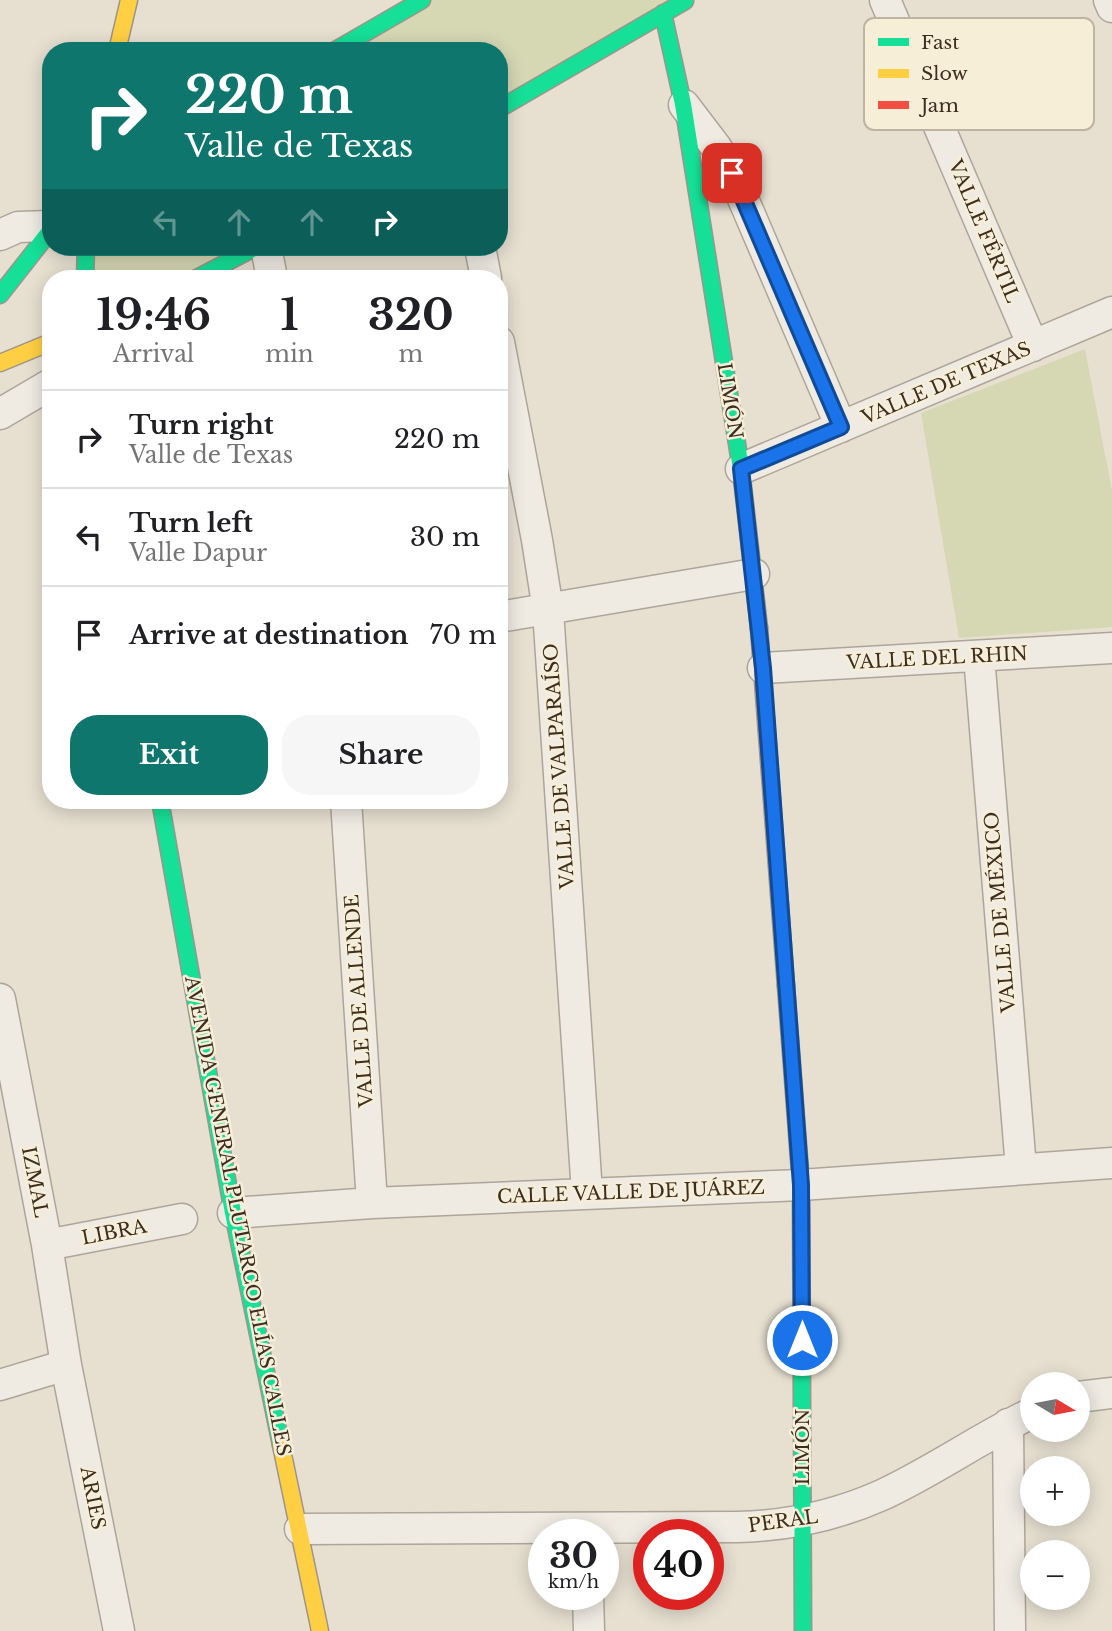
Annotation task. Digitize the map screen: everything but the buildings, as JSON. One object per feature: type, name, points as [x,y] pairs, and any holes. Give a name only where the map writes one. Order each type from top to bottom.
[{"type":"street","points":[[119,42],[128,0]]},
{"type":"street","points":[[351,42],[422,0]]},
{"type":"street","points":[[508,103],[686,0]]},
{"type":"street","name":"VALLE FÉRTIL","points":[[885,0],[893,18]]},
{"type":"street","points":[[1109,0],[1112,7]]},
{"type":"street","name":"LIMÓN","points":[[663,13],[683,104],[741,469],[763,668],[801,1185],[803,1631]]},
{"type":"street","points":[[364,35],[368,42]]},
{"type":"street","points":[[683,104],[732,173],[841,427]]},
{"type":"street","name":"VALLE FÉRTIL","points":[[941,130],[1033,346]]},
{"type":"street","points":[[0,235],[18,227],[42,228]]},
{"type":"street","points":[[0,295],[42,240]]},
{"type":"street","points":[[212,270],[239,256]]},
{"type":"street","name":"VALLE DE TEXAS","points":[[741,469],[1112,312]]},
{"type":"street","points":[[0,363],[42,346]]},
{"type":"street","points":[[0,414],[42,389]]},
{"type":"street","name":"VALLE DE VALPARAÍSO","points":[[508,389],[548,610],[587,1193]]},
{"type":"street","points":[[508,616],[754,574]]},
{"type":"street","name":"VALLE DEL RHIN","points":[[763,668],[1112,648]]},
{"type":"street","name":"VALLE DE MÉXICO","points":[[979,656],[1021,1168]]},
{"type":"street","name":"AVENIDA GENERAL PLUTARCO ELÍAS CALLES","points":[[162,809],[233,1213],[320,1631]]},
{"type":"street","name":"VALLE DE ALLENDE","points":[[347,809],[372,1203]]},
{"type":"street","name":"IZMAL","points":[[0,999],[47,1245],[66,1365]]},
{"type":"street","name":"CALLE VALLE DE JUÁREZ","points":[[233,1213],[372,1203],[801,1185],[1112,1163]]},
{"type":"street","name":"LIBRA","points":[[47,1245],[181,1219]]},
{"type":"street","points":[[0,1385],[66,1365]]},
{"type":"street","name":"ARIES","points":[[66,1365],[119,1631]]},
{"type":"street","points":[[1090,1396],[1112,1392]]},
{"type":"street","points":[[1010,1631],[1020,1418]]},
{"type":"street","name":"PERAL","points":[[619,1529],[769,1526],[802,1521],[882,1495],[1020,1418]]},
{"type":"street","name":"PERAL","points":[[300,1529],[528,1530]]},
{"type":"street","points":[[588,1610],[589,1631]]},
{"type":"green space","points":[[423,0],[686,0],[508,104],[508,42],[350,42]]},
{"type":"green space","points":[[86,256],[239,256],[212,270],[85,270]]},
{"type":"green space","points":[[1085,349],[1112,491],[1112,627],[959,638],[921,413]]},
{"type":"traffic: fast","points":[[350,42],[422,0]]},
{"type":"traffic: fast","points":[[508,104],[685,1]]},
{"type":"traffic: fast","points":[[663,13],[683,104],[741,469],[759,628]]},
{"type":"traffic: fast","points":[[0,295],[42,241]]},
{"type":"traffic: fast","points":[[85,270],[86,256]]},
{"type":"traffic: fast","points":[[212,270],[239,256]]},
{"type":"traffic: fast","points":[[162,809],[233,1213],[281,1445]]},
{"type":"traffic: fast","points":[[786,986],[801,1185],[803,1631]]},
{"type":"traffic: slow","points":[[119,42],[129,0]]},
{"type":"traffic: slow","points":[[0,363],[42,346]]},
{"type":"traffic: slow","points":[[281,1445],[320,1631]]},
{"type":"traffic: jam","points":[[759,628],[786,986]]},
{"type":"route","points":[[732,173],[841,427],[741,469],[763,668],[801,1185],[802,1340]]}]
